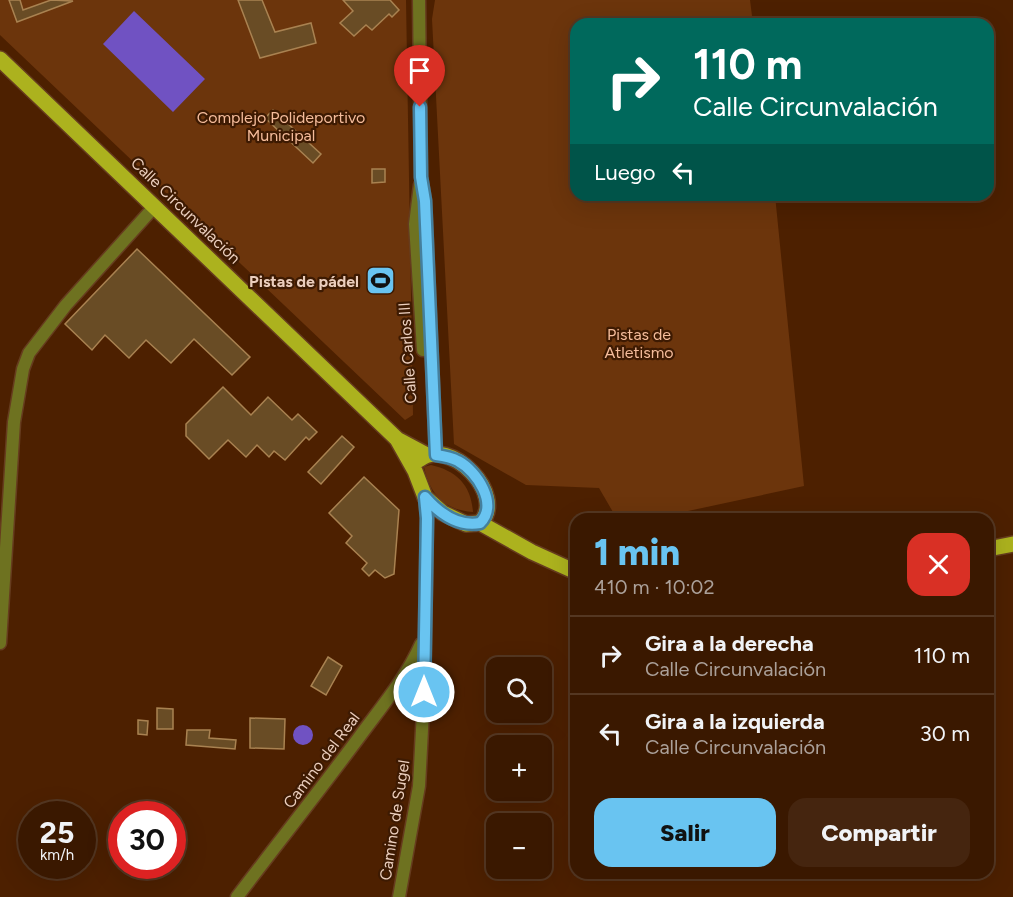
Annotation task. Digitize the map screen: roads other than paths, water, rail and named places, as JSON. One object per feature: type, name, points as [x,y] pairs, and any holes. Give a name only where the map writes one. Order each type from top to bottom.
[{"type":"main road","name":"Calle Circunvalación","points":[[0,59],[397,439]]},
{"type":"main road","points":[[397,439],[431,455],[459,461],[475,475],[485,494],[484,519]]},
{"type":"main road","points":[[397,439],[415,471],[425,497],[449,517],[466,524],[484,519]]},
{"type":"main road","points":[[415,471],[418,461],[431,455]]},
{"type":"main road","points":[[484,519],[515,542],[570,569]]},
{"type":"main road","points":[[994,548],[1013,544]]},
{"type":"street","name":"Calle Carlos III","points":[[420,4],[421,177],[425,201],[431,455]]},
{"type":"street","points":[[0,643],[15,413],[23,369],[29,353],[66,305],[155,206]]},
{"type":"street","name":"Camino de Sugel","points":[[399,897],[419,786],[424,692],[423,638],[427,518],[425,497]]},
{"type":"street","name":"Camino del Real","points":[[237,897],[315,798],[405,674],[423,638]]},
{"type":"place","name":"Pistas de pádel","points":[[380,281]]},
{"type":"park label","name":"Complejo Polideportivo Municipal","points":[[281,126]]},
{"type":"park label","name":"Pistas de Atletismo","points":[[639,343]]}]
